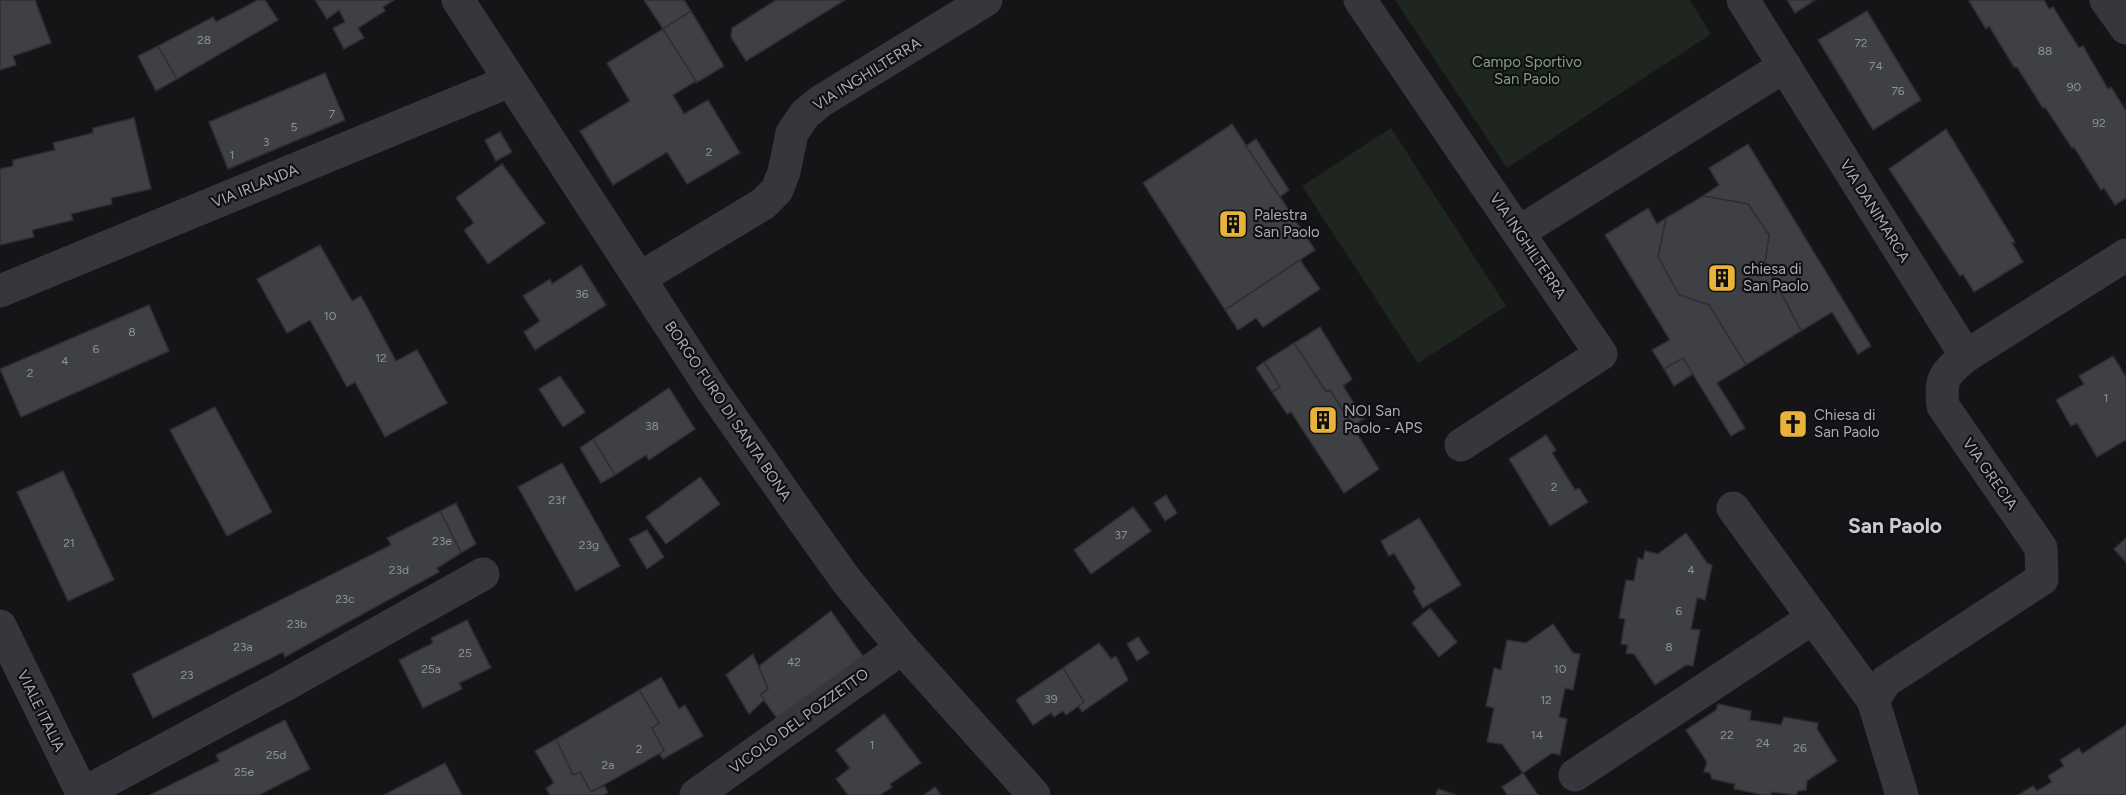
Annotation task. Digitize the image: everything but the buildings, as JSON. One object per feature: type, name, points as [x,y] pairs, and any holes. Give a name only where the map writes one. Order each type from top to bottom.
[{"type":"street","name":"BORGO FURO DI SANTA BONA","points":[[458,0],[712,390],[846,580],[902,648],[1034,795]]},
{"type":"street","name":"VIA INGHILTERRA","points":[[640,278],[763,204],[777,190],[784,172],[792,133],[805,114],[821,101],[986,0]]},
{"type":"street","name":"VIA INGHILTERRA","points":[[1360,0],[1601,354],[1461,445]]},
{"type":"street","name":"VIA DANIMARCA","points":[[1743,0],[1966,356]]},
{"type":"street","points":[[2106,0],[2126,28]]},
{"type":"street","points":[[1519,231],[1785,66]]},
{"type":"street","name":"VIA IRLANDA","points":[[0,291],[510,81]]},
{"type":"street","name":"VIA GRECIA","points":[[1873,700],[1886,681],[2042,579],[2041,549],[1943,406],[1941,387],[1951,369],[1966,356],[2126,255]]},
{"type":"street","points":[[1733,508],[1873,700],[1902,795]]},
{"type":"street","points":[[82,794],[285,685],[483,574]]},
{"type":"street","points":[[1575,775],[1813,618]]},
{"type":"street","name":"VIALE ITALIA","points":[[0,626],[82,794]]},
{"type":"street","name":"VICOLO DEL POZZETTO","points":[[696,795],[902,648]]},
{"type":"green space","name":"Campo Sportivo San Paolo","points":[[1395,0],[1690,0],[1711,34],[1507,168]]},
{"type":"green space","points":[[1391,128],[1506,306],[1418,363],[1302,186]]},
{"type":"place","name":"Palestra San Paolo","points":[[1233,224]]},
{"type":"place","name":"chiesa di San Paolo","points":[[1722,278]]},
{"type":"place","name":"NOI San Paolo - APS","points":[[1323,420]]},
{"type":"place","name":"Chiesa di San Paolo","points":[[1793,424]]},
{"type":"district","name":"San Paolo","points":[[1895,526]]}]
